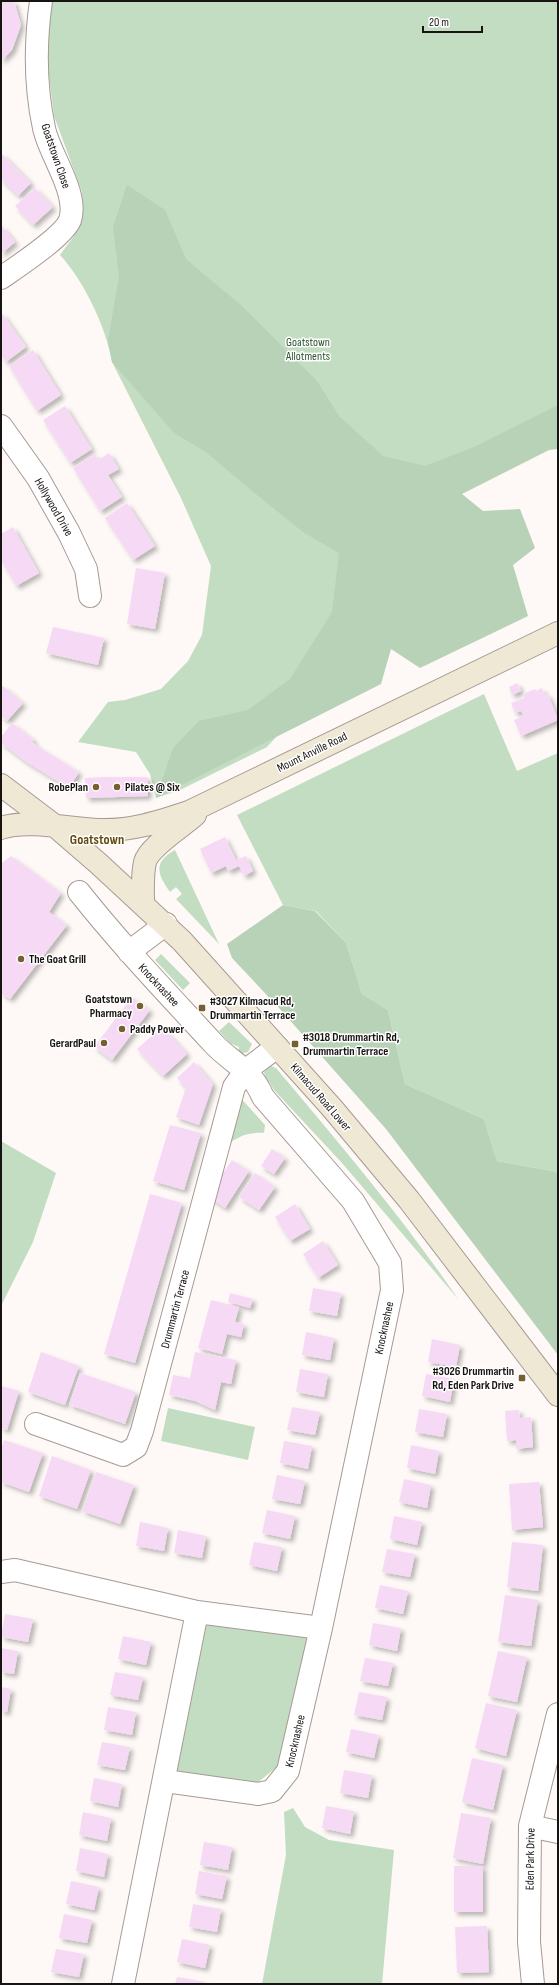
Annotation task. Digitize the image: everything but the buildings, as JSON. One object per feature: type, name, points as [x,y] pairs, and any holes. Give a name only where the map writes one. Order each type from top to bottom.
[{"type":"main road","name":"Mount Anville Road","points":[[1,828],[33,825],[101,830],[128,829],[160,822],[212,802],[558,633]]},
{"type":"main road","name":"Kilmacud Road Lower","points":[[1,785],[55,826],[166,924],[332,1108],[409,1200],[558,1395]]},
{"type":"main road","points":[[143,903],[145,861],[149,854],[156,846],[212,802]]},
{"type":"street","name":"Goatstown Close","points":[[1,278],[57,236],[70,220],[72,201],[44,129],[35,59],[41,1]]},
{"type":"street","name":"Hollywood Drive","points":[[1,426],[38,478],[69,533],[86,569],[90,596]]},
{"type":"street","name":"Knocknashee","points":[[79,892],[129,952],[219,1050],[246,1070],[256,1083],[263,1097],[353,1202],[390,1263],[392,1290],[321,1628],[288,1771],[272,1791],[258,1794],[165,1781]]},
{"type":"street","points":[[129,952],[166,924]]},
{"type":"street","points":[[246,1070],[278,1047]]},
{"type":"street","name":"Drummartin Terrace","points":[[36,1424],[124,1455],[136,1447],[142,1431],[234,1087],[246,1070]]},
{"type":"street","points":[[1,1572],[15,1570],[197,1612],[321,1628]]},
{"type":"street","points":[[123,1984],[165,1781],[197,1612]]},
{"type":"street","name":"Eden Park Drive","points":[[533,1984],[529,1942],[530,1826],[558,1714]]},
{"type":"street","points":[[530,1826],[558,1832]]},
{"type":"green space","name":"Goatstown Allotments","points":[[50,1],[558,1],[558,432],[418,494],[351,654],[267,747],[180,790],[156,798],[150,774],[136,752],[78,742],[108,702],[125,700],[161,689],[188,661],[202,635],[211,566],[181,498],[112,362],[105,334],[93,305],[77,278],[60,255],[74,236],[74,227],[83,210],[82,192],[54,116],[47,60]]},
{"type":"green space","points":[[127,185],[165,210],[186,259],[242,306],[317,381],[339,416],[383,456],[425,466],[474,447],[558,405],[558,449],[549,450],[462,494],[483,511],[520,509],[535,548],[513,565],[528,616],[420,668],[391,649],[381,684],[156,798],[173,748],[199,721],[248,710],[290,679],[332,612],[339,553],[303,532],[206,452],[174,433],[112,362],[108,341],[119,276],[113,227]]},
{"type":"green space","points":[[484,694],[517,771],[558,753],[558,1172],[497,1161],[484,1119],[405,1084],[388,1010],[362,994],[346,943],[316,911],[283,905],[237,815]]},
{"type":"green space","points":[[175,850],[219,944],[176,899],[182,894],[176,887],[170,892],[162,880],[159,869],[160,864],[163,859]]},
{"type":"green space","points":[[283,905],[315,911],[346,943],[362,994],[388,1010],[405,1084],[484,1119],[497,1161],[558,1172],[558,1355],[386,1129],[279,1008],[232,958],[227,944]]},
{"type":"green space","points":[[161,954],[190,983],[183,990],[155,960]]},
{"type":"green space","points":[[229,1022],[252,1044],[248,1052],[238,1054],[239,1047],[230,1043],[219,1031]]},
{"type":"green space","points":[[271,1066],[276,1068],[370,1181],[415,1239],[458,1299],[342,1163],[274,1090],[269,1082],[266,1083],[264,1072]]},
{"type":"green space","points":[[237,1094],[265,1125],[264,1133],[244,1135],[228,1144]]},
{"type":"green space","points":[[1,1141],[56,1173],[33,1242],[1,1306]]},
{"type":"green space","points":[[168,1408],[255,1427],[248,1460],[161,1441]]},
{"type":"green space","points":[[197,1620],[310,1635],[283,1762],[256,1784],[173,1772]]},
{"type":"green space","points":[[293,1808],[305,1827],[329,1840],[394,1850],[382,1984],[262,1984],[286,1855],[284,1812]]},
{"type":"place","name":"RobePlan","points":[[96,787]]},
{"type":"place","name":"Pilates @ Six","points":[[117,787]]},
{"type":"place","name":"The Goat Grill","points":[[21,959]]},
{"type":"place","name":"Goatstown Pharmacy","points":[[140,1006]]},
{"type":"place","name":"#3027 Kilmacud Rd, Drummartin Terrace","points":[[202,1008]]},
{"type":"place","name":"Paddy Power","points":[[122,1029]]},
{"type":"place","name":"GerardPaul","points":[[104,1043]]},
{"type":"place","name":"#3018 Drummartin Rd, Drummartin Terrace","points":[[295,1044]]},
{"type":"place","name":"#3026 Drummartin Rd, Eden Park Drive","points":[[522,1378]]},
{"type":"district","name":"Goatstown","points":[[97,839]]}]
